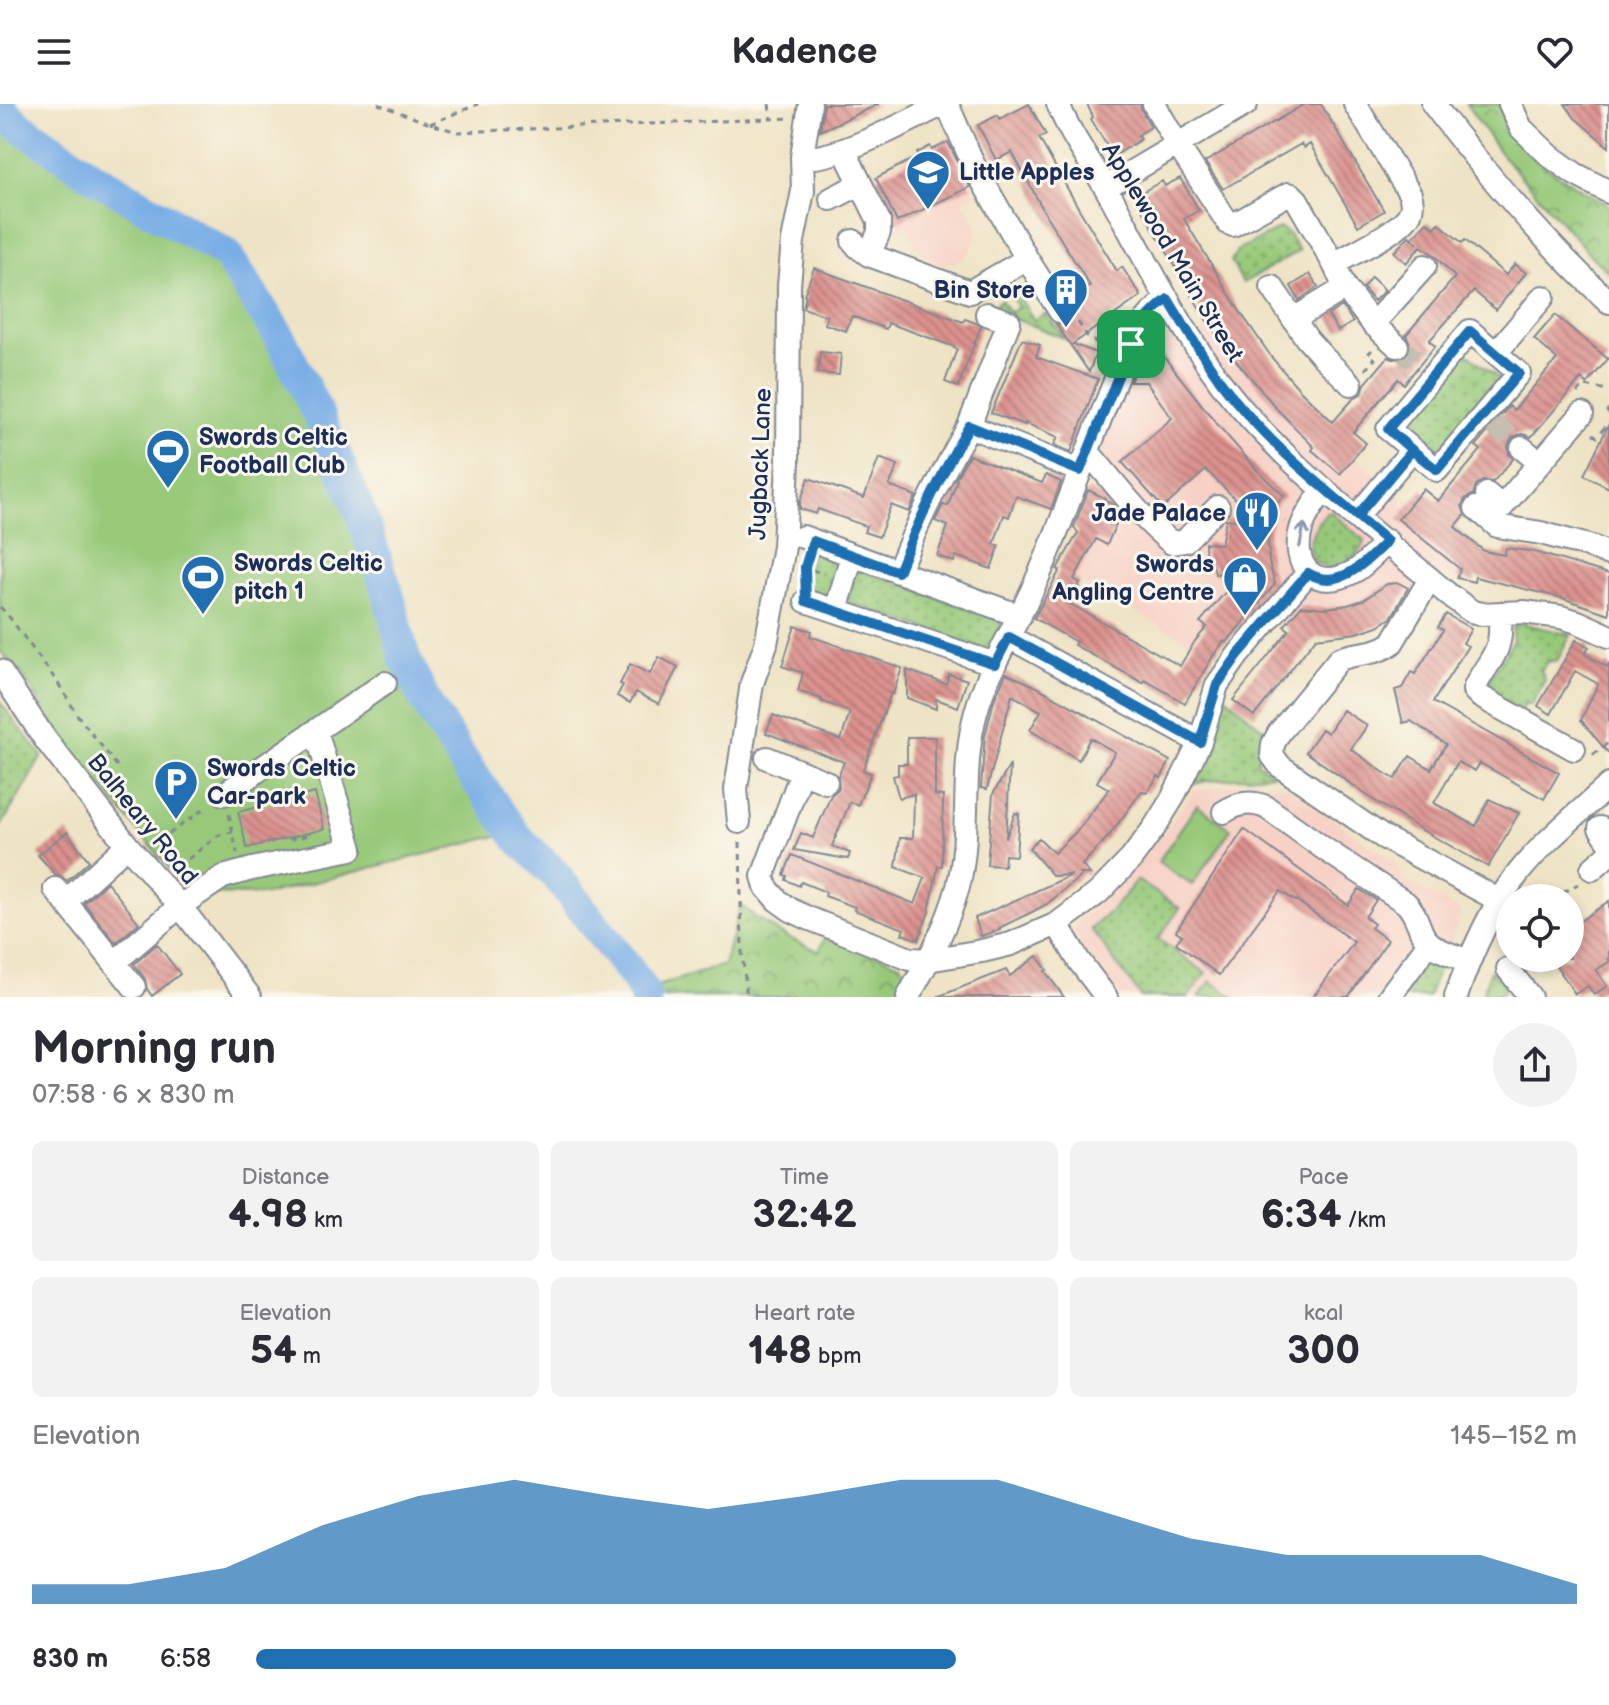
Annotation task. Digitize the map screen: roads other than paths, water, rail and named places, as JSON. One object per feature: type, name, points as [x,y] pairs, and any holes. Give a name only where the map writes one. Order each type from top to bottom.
[{"type":"street","points":[[802,157],[844,150],[945,104],[975,168],[1060,311]]},
{"type":"street","name":"Applewood Main Street","points":[[1058,104],[1071,134],[1106,187],[1168,299],[1221,383],[1259,427],[1324,489],[1471,611],[1482,614],[1524,612],[1561,617],[1609,636]]},
{"type":"street","points":[[1154,104],[1228,223],[1233,225],[1288,194],[1292,195],[1345,288],[1385,335],[1425,266]]},
{"type":"street","points":[[1106,187],[1246,104]]},
{"type":"street","points":[[1334,264],[1400,226],[1409,216],[1413,204],[1410,194],[1355,104]]},
{"type":"street","points":[[1433,104],[1539,234],[1609,302]]},
{"type":"street","points":[[1510,104],[1521,128],[1550,156],[1609,192]]},
{"type":"street","name":"Jugback Lane","points":[[739,822],[736,789],[752,683],[766,644],[782,561],[788,462],[789,285],[793,241],[803,191],[802,157],[810,110]]},
{"type":"street","points":[[844,150],[879,221],[879,232],[861,248],[974,289],[1027,259]]},
{"type":"street","points":[[831,199],[860,184]]},
{"type":"street","points":[[1272,287],[1307,339],[1351,384]]},
{"type":"street","points":[[1294,319],[1345,288]]},
{"type":"street","points":[[1496,353],[1543,297]]},
{"type":"street","points":[[908,997],[945,926],[958,885],[975,712],[995,664],[1035,585],[1131,344],[1154,308],[1168,299]]},
{"type":"street","points":[[898,572],[943,471],[969,426],[1009,322],[987,314]]},
{"type":"street","points":[[1470,331],[1496,353],[1519,373],[1488,419],[1437,470],[1388,429],[1427,369],[1470,331]]},
{"type":"street","points":[[1582,414],[1502,507],[1481,501],[1497,526],[1541,533],[1609,554]]},
{"type":"street","points":[[969,426],[1084,461],[1172,543],[1185,541],[1218,507]]},
{"type":"street","points":[[1522,448],[1540,463]]},
{"type":"street","points":[[1357,516],[1412,450]]},
{"type":"street","points":[[1324,489],[1302,527],[1300,559],[1308,573],[1321,579],[1348,574],[1358,569],[1387,541]]},
{"type":"street","points":[[808,539],[1020,616]]},
{"type":"street","points":[[836,611],[852,555]]},
{"type":"street","points":[[802,772],[763,876],[766,887],[777,900],[808,918],[910,959],[928,960],[1011,944],[1057,924],[1098,893],[1131,859],[1172,799],[1200,742],[1217,685],[1238,655],[1308,573]]},
{"type":"street","points":[[1430,579],[1392,643],[1362,655],[1339,659],[1279,733],[1272,755],[1280,766],[1383,837],[1496,899]]},
{"type":"street","points":[[806,601],[995,664]]},
{"type":"street","points":[[1500,613],[1499,642],[1474,690],[1481,697],[1574,749]]},
{"type":"street","points":[[1009,637],[1200,742]]},
{"type":"street","name":"Balheary Road","points":[[0,671],[45,739],[250,997]]},
{"type":"street","points":[[224,794],[385,683]]},
{"type":"street","points":[[115,962],[180,906],[223,877],[351,849],[316,731]]},
{"type":"street","points":[[767,758],[826,782]]},
{"type":"street","points":[[1511,884],[1558,831],[1609,785]]},
{"type":"street","points":[[1224,812],[1245,803],[1266,807],[1406,903],[1429,943],[1468,961]]},
{"type":"street","points":[[127,845],[60,895],[134,987]]},
{"type":"street","points":[[1456,997],[1468,961],[1496,908]]},
{"type":"street","points":[[1057,924],[1106,997]]},
{"type":"street","points":[[1389,997],[1429,943]]},
{"type":"street","points":[[1510,972],[1523,995]]},
{"type":"waterway","points":[[0,108],[18,125],[94,177],[226,254],[279,336],[317,412],[361,514],[388,594],[405,659],[425,701],[517,837],[556,875],[638,982],[646,997]]},
{"type":"tunnel","points":[[1397,346],[1420,365]]},
{"type":"tunnel","points":[[1492,423],[1522,448]]},
{"type":"place","name":"Little Apples","points":[[928,211]]},
{"type":"place","name":"Bin Store","points":[[1066,329]]},
{"type":"place","name":"Swords Celtic Football Club","points":[[168,490]]},
{"type":"place","name":"Jade Palace","points":[[1257,552]]},
{"type":"place","name":"Swords Celtic pitch 1","points":[[203,616]]},
{"type":"place","name":"Swords Angling Centre","points":[[1245,617]]},
{"type":"place","name":"Swords Celtic Car-park","points":[[176,821]]}]
